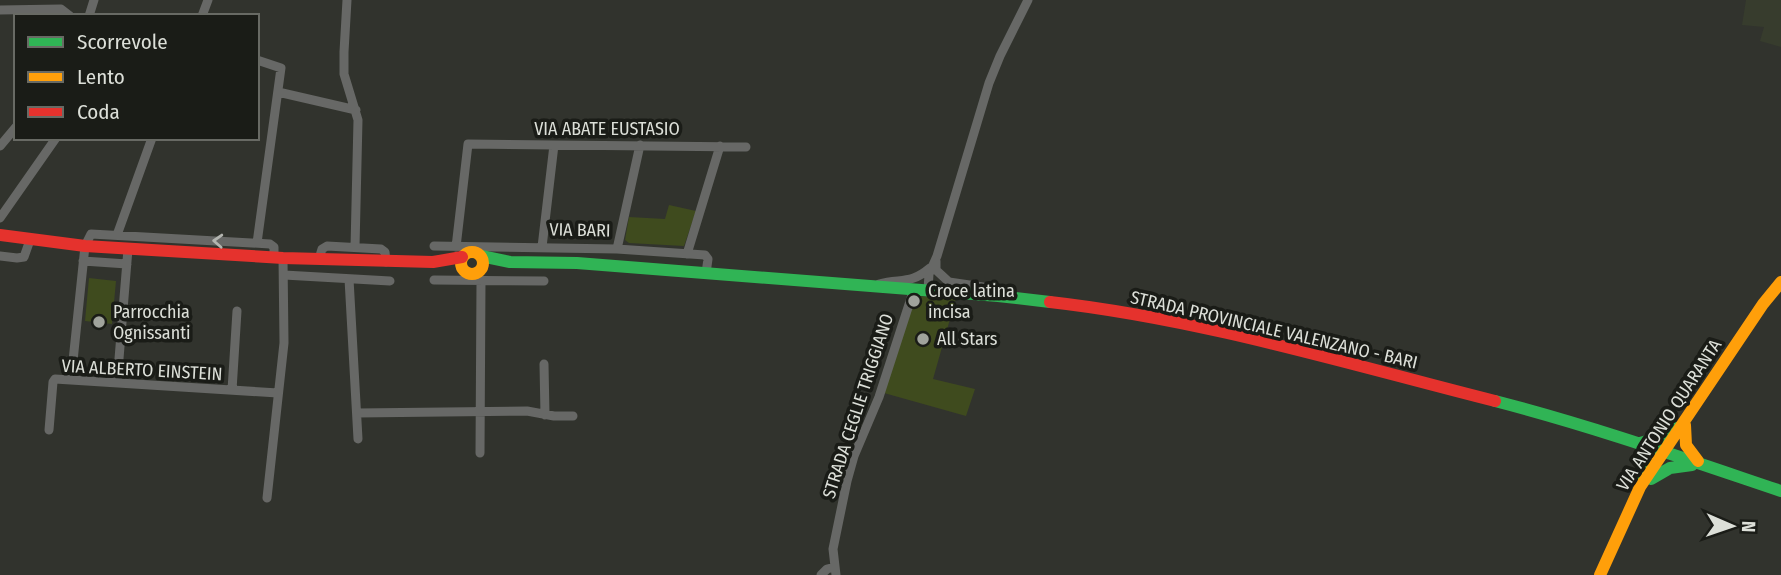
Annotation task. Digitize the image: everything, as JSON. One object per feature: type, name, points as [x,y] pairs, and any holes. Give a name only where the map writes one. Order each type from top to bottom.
[{"type":"main road","name":"VIA BARI","points":[[6,236],[85,246],[279,258],[386,262],[577,263],[785,279]]},
{"type":"main road","name":"STRADA PROVINCIALE VALENZANO - BARI","points":[[785,279],[998,296],[1163,319],[1228,333],[1560,418],[1781,491]]},
{"type":"main road","name":"VIA ANTONIO QUARANTA","points":[[1600,575],[1640,487],[1763,304],[1781,282]]},
{"type":"main road","points":[[1640,487],[1646,468],[1645,454],[1640,443],[1672,433],[1685,421]]},
{"type":"main road","points":[[1685,421],[1684,439],[1688,451],[1703,466]]},
{"type":"main road","points":[[1640,487],[1663,470],[1681,465],[1703,466]]},
{"type":"street","points":[[347,0],[344,74],[359,126],[355,247]]},
{"type":"street","points":[[928,290],[928,278],[934,268],[989,83],[1028,0]]},
{"type":"street","points":[[0,10],[55,5]]},
{"type":"street","points":[[259,61],[281,68],[257,243],[274,247],[284,275],[284,343],[267,498]]},
{"type":"street","points":[[278,92],[356,110]]},
{"type":"street","points":[[0,146],[14,129]]},
{"type":"street","points":[[6,236],[8,231],[0,217],[55,140]]},
{"type":"street","points":[[117,235],[151,140]]},
{"type":"street","name":"VIA ABATE EUSTASIO","points":[[471,263],[468,144],[746,147]]},
{"type":"street","points":[[542,247],[554,145]]},
{"type":"street","points":[[617,248],[640,145]]},
{"type":"street","points":[[706,273],[707,256],[687,254],[720,146]]},
{"type":"street","name":"VIA BARI","points":[[85,246],[91,234],[257,243]]},
{"type":"street","points":[[0,256],[24,257],[30,240]]},
{"type":"street","points":[[71,380],[85,246]]},
{"type":"street","name":"VIA BARI","points":[[434,246],[471,263],[544,281]]},
{"type":"street","name":"VIA BARI","points":[[323,259],[324,247],[355,247],[383,249],[386,262]]},
{"type":"street","name":"VIA BARI","points":[[434,281],[471,263],[542,247],[617,248],[687,254]]},
{"type":"street","points":[[117,383],[128,249]]},
{"type":"street","points":[[663,270],[664,252]]},
{"type":"street","points":[[323,259],[326,277]]},
{"type":"street","points":[[83,261],[127,264]]},
{"type":"street","points":[[357,261],[353,279],[358,439]]},
{"type":"street","points":[[471,263],[481,411],[480,453]]},
{"type":"street","points":[[934,268],[949,282],[983,287],[998,296]]},
{"type":"street","name":"STRADA CEGLIE TRIGGIANO","points":[[869,286],[888,281],[909,281],[934,268]]},
{"type":"street","points":[[284,275],[390,282]]},
{"type":"street","name":"STRADA CEGLIE TRIGGIANO","points":[[835,571],[833,549],[854,456],[879,397],[914,289]]},
{"type":"street","points":[[232,390],[237,311]]},
{"type":"street","points":[[544,364],[545,415]]},
{"type":"street","name":"VIA ALBERTO EINSTEIN","points":[[49,430],[55,379],[278,394]]},
{"type":"street","points":[[357,414],[527,411],[573,416]]},
{"type":"street","points":[[821,575],[827,569],[835,571]]},
{"type":"shaded area","points":[[1746,0],[1781,0],[1781,47],[1760,41],[1764,27],[1742,25]]},
{"type":"green space","points":[[669,205],[696,211],[684,246],[629,243],[625,240],[629,217],[665,219]]},
{"type":"green space","points":[[89,278],[116,281],[112,324],[85,321]]},
{"type":"green space","name":"All Stars","points":[[913,296],[956,298],[933,379],[975,389],[966,416],[884,393]]},
{"type":"traffic: fast","points":[[481,256],[510,262],[577,263],[1050,302]]},
{"type":"traffic: fast","points":[[1495,401],[1603,432],[1781,491]]},
{"type":"traffic: fast","points":[[1643,478],[1645,460],[1640,443],[1665,436],[1677,428]]},
{"type":"traffic: fast","points":[[1651,479],[1670,468],[1692,465]]},
{"type":"traffic: slow","points":[[472,252],[480,255],[483,263],[480,271],[472,274],[464,271],[461,263],[464,255],[472,252]]},
{"type":"traffic: slow","points":[[1600,575],[1640,487],[1763,304],[1781,282]]},
{"type":"traffic: slow","points":[[1685,425],[1686,445],[1698,461]]},
{"type":"traffic: jam","points":[[0,235],[85,246],[283,258],[433,262],[462,257]]},
{"type":"traffic: jam","points":[[1050,302],[1163,319],[1218,331],[1495,401]]},
{"type":"place","name":"Croce latina incisa","points":[[914,301]]},
{"type":"place","name":"Parrocchia Ognissanti","points":[[99,322]]},
{"type":"place","name":"All Stars","points":[[923,339]]}]
